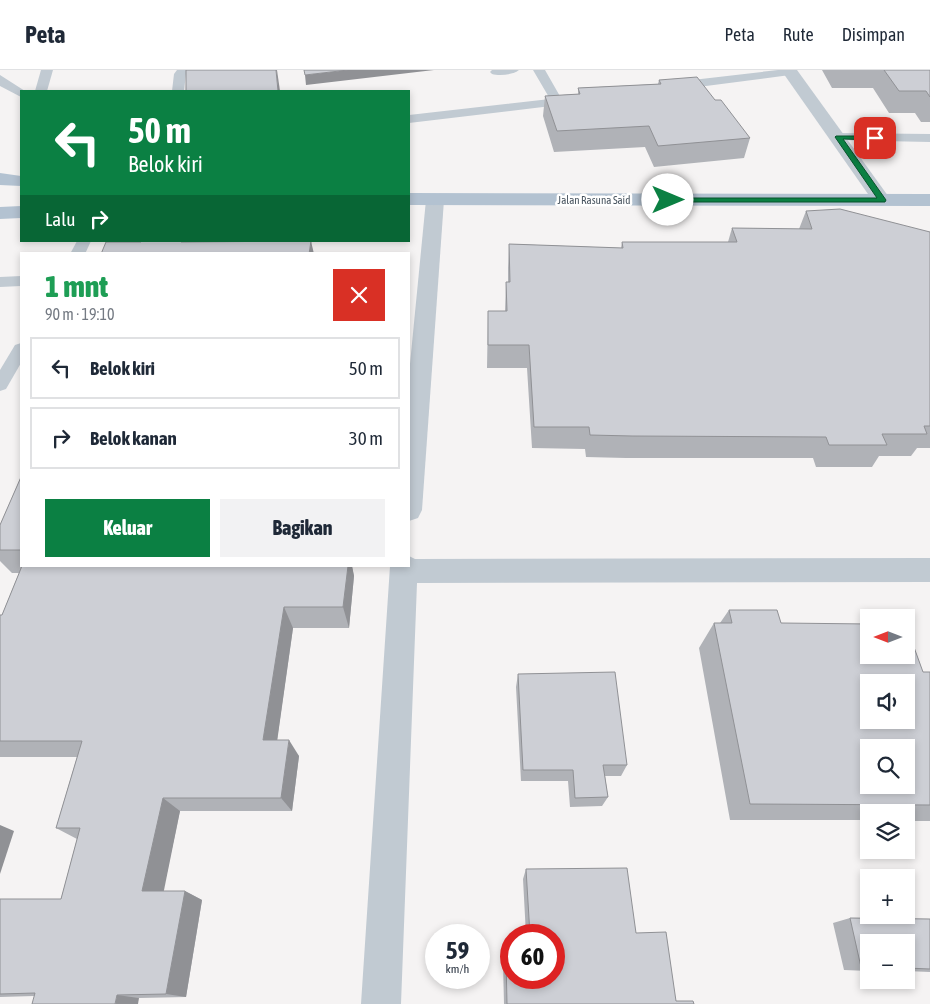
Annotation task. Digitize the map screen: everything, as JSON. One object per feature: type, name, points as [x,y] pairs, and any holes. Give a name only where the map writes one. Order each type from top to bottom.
[{"type":"main road","points":[[0,179],[20,181]]},
{"type":"main road","name":"Jalan Rasuna Said","points":[[410,199],[930,200]]},
{"type":"main road","points":[[0,213],[20,212]]},
{"type":"street","points":[[789,71],[882,200]]},
{"type":"street","points":[[410,498],[435,200]]},
{"type":"street","points":[[381,1004],[404,569],[930,570]]},
{"type":"lane","points":[[1,70],[0,77],[4,83],[20,93]]},
{"type":"lane","points":[[41,90],[47,70]]},
{"type":"lane","points":[[178,90],[180,74],[183,70]]},
{"type":"lane","points":[[496,72],[513,70]]},
{"type":"lane","points":[[540,70],[557,102]]},
{"type":"lane","points":[[664,88],[789,71]]},
{"type":"lane","points":[[410,119],[586,98]]},
{"type":"lane","points":[[838,137],[930,138]]},
{"type":"lane","points":[[0,282],[20,281]]},
{"type":"lane","points":[[0,385],[20,351]]},
{"type":"building","points":[[186,70],[276,70],[278,90],[186,90]]},
{"type":"building","points":[[304,70],[348,70],[305,75]]},
{"type":"building","points":[[884,70],[930,70],[930,97],[926,91],[899,91]]},
{"type":"building","points":[[697,77],[715,100],[721,100],[750,138],[658,146],[649,126],[557,131],[545,96],[580,94],[578,88],[661,84],[659,80]]},
{"type":"building","points":[[840,209],[930,232],[930,426],[924,426],[927,434],[882,434],[887,445],[829,445],[826,437],[590,435],[589,427],[534,427],[529,345],[488,345],[488,311],[507,311],[506,282],[510,282],[509,244],[623,248],[622,242],[737,242],[732,228],[812,229],[806,211]]},
{"type":"building","points":[[106,242],[311,242],[309,252],[102,252]]},
{"type":"building","points":[[20,479],[20,550],[0,550],[0,525]]},
{"type":"building","points":[[22,567],[348,567],[343,607],[284,607],[263,740],[289,740],[281,798],[163,798],[142,891],[185,891],[166,994],[117,995],[115,1004],[32,1004],[35,993],[0,994],[0,899],[61,899],[80,828],[56,828],[82,741],[0,741],[0,615],[2,615]]},
{"type":"building","points":[[729,610],[777,610],[781,623],[860,624],[860,664],[915,664],[915,650],[923,672],[930,672],[930,805],[750,804],[714,623],[732,623]]},
{"type":"building","points":[[615,672],[627,765],[603,765],[608,797],[575,798],[573,770],[523,770],[518,674]]},
{"type":"building","points":[[627,868],[636,933],[666,932],[676,1001],[693,1001],[694,1004],[507,1004],[507,989],[565,989],[565,924],[529,924],[526,869]]},
{"type":"building","points":[[850,918],[860,918],[860,924],[915,924],[915,919],[930,919],[930,969],[915,968],[915,934],[860,934],[860,963]]},
{"type":"route","points":[[668,200],[882,200],[838,137],[875,138]]}]
